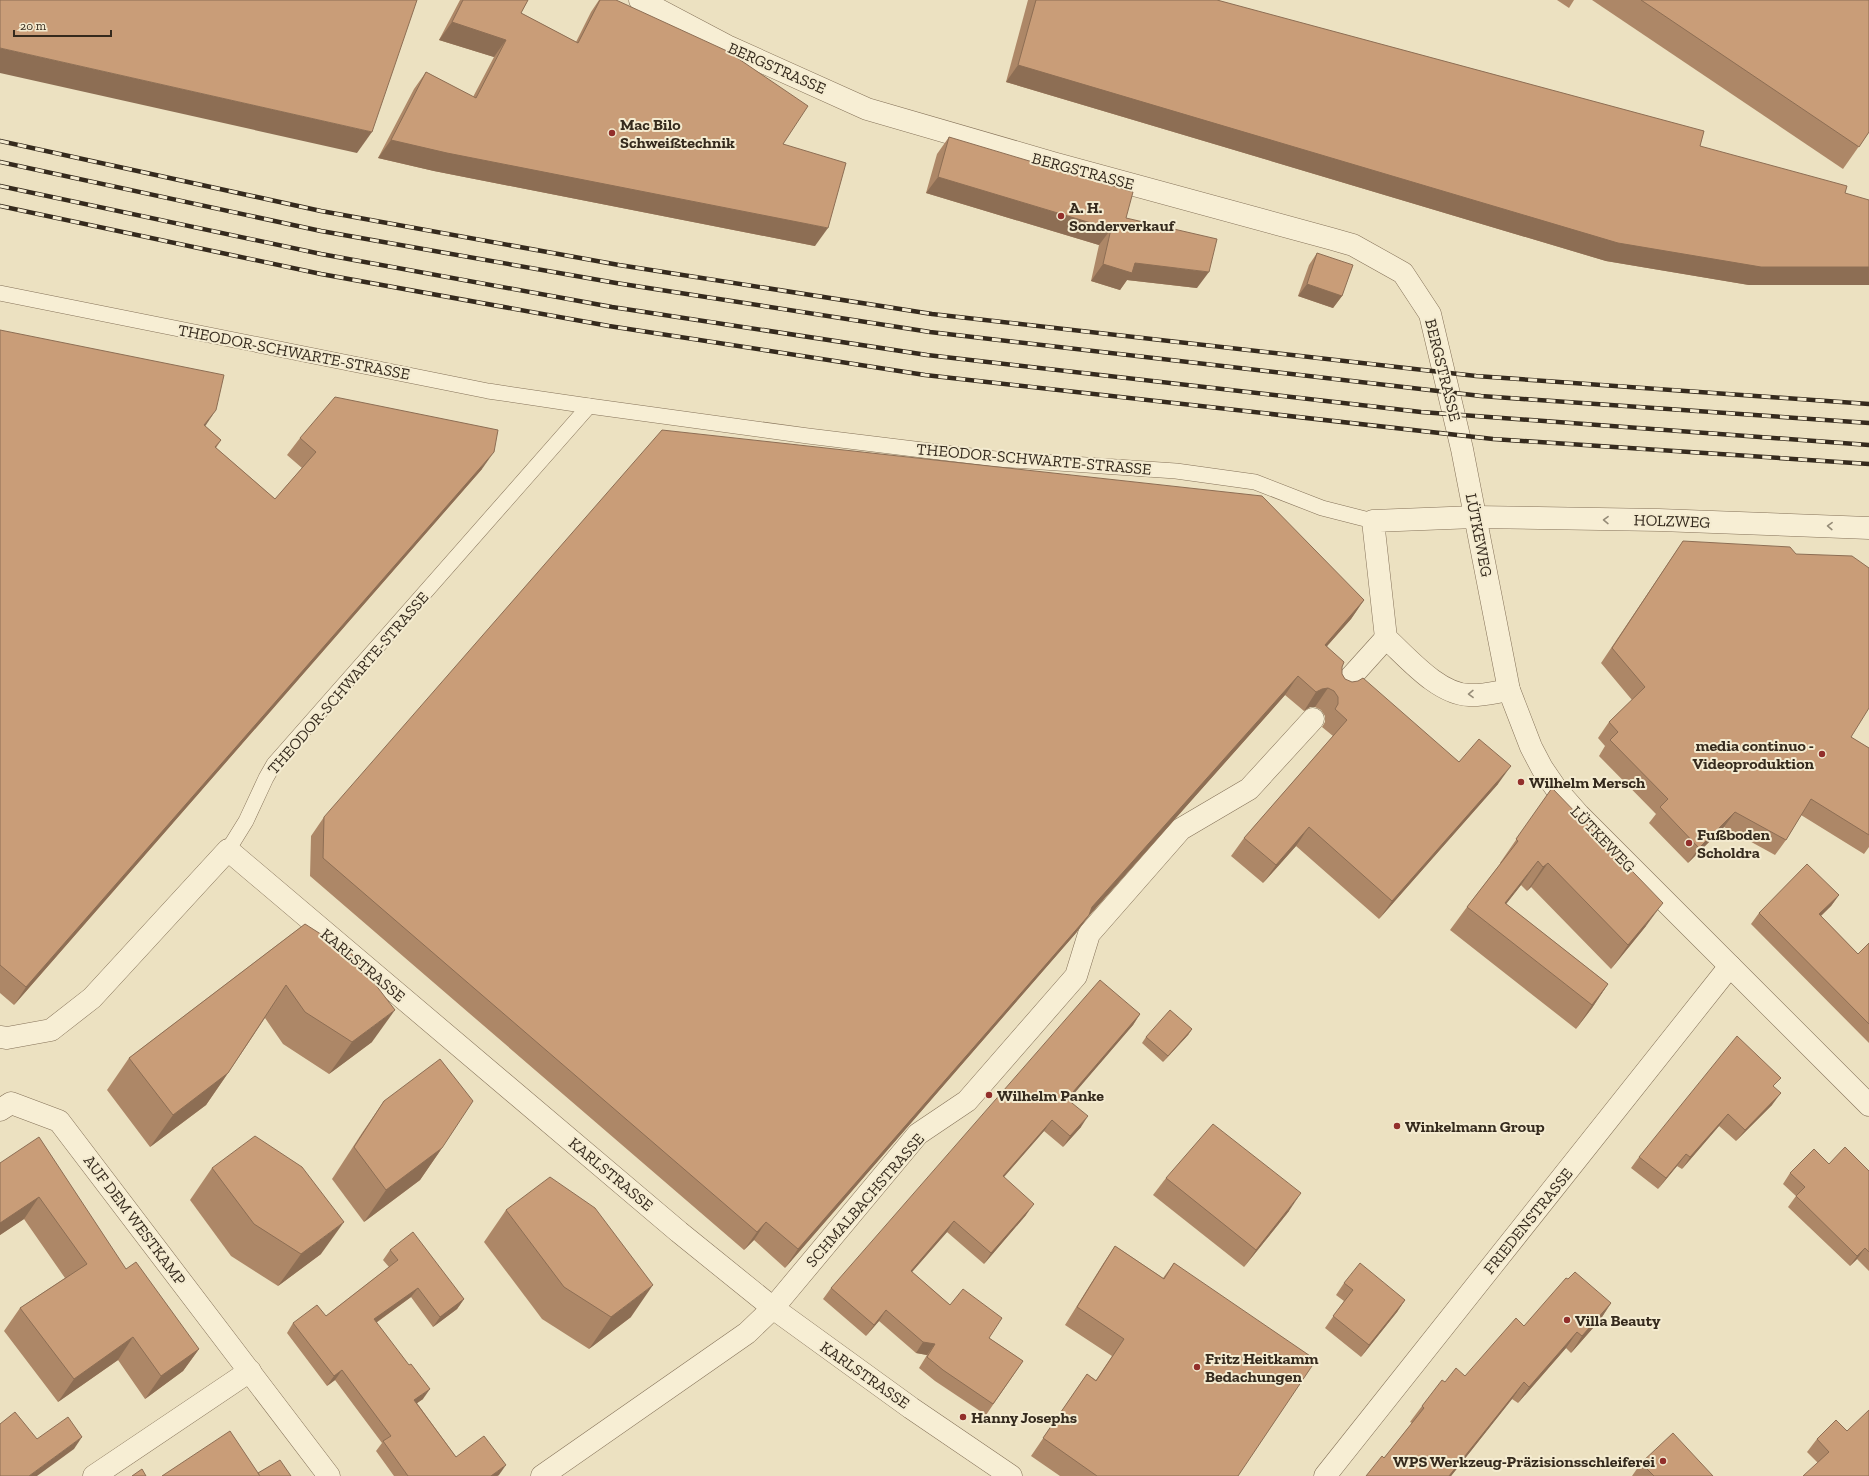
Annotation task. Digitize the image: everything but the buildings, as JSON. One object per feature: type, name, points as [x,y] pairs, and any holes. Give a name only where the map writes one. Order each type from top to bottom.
[{"type":"street","name":"BERGSTRASSE","points":[[640,0],[727,46],[867,109],[1053,163],[1353,245],[1403,273],[1430,314],[1462,449]]},
{"type":"street","name":"LÜTKEWEG","points":[[1462,449],[1509,690],[1531,747],[1542,768],[1557,790],[1579,815],[1869,1105]]},
{"type":"street","name":"THEODOR-SCHWARTE-STRASSE","points":[[1373,520],[1475,517]]},
{"type":"street","name":"HOLZWEG","points":[[1475,517],[1659,520],[1869,528]]},
{"type":"street","points":[[1373,520],[1386,638],[1436,683],[1453,693],[1470,696],[1509,690]]},
{"type":"street","points":[[1340,688],[1386,638]]},
{"type":"street","name":"SCHMALBACHSTRASSE","points":[[542,1476],[747,1333],[773,1308],[918,1134],[967,1101],[1076,976],[1088,934],[1181,829],[1249,789],[1313,719]]},
{"type":"street","name":"THEODOR-SCHWARTE-STRASSE","points":[[0,1037],[8,1038],[51,1030],[92,998],[228,850]]},
{"type":"street","name":"KARLSTRASSE","points":[[228,850],[679,1232],[773,1308],[911,1408],[1011,1476]]},
{"type":"street","name":"FRIEDENSTRASSE","points":[[1325,1476],[1730,966]]},
{"type":"street","name":"AUF DEM WESTKAMP","points":[[0,1110],[11,1103],[59,1121],[329,1476]]},
{"type":"street","points":[[94,1476],[250,1371]]},
{"type":"lane","name":"THEODOR-SCHWARTE-STRASSE","points":[[0,293],[488,391],[808,436],[996,458],[1176,471],[1255,482],[1322,508],[1373,520]]},
{"type":"lane","name":"THEODOR-SCHWARTE-STRASSE","points":[[228,850],[246,821],[274,764],[589,406]]},
{"type":"railway","points":[[0,141],[321,211],[619,265],[932,314],[1476,376],[1869,404]]},
{"type":"railway","points":[[0,162],[321,231],[616,283],[930,332],[1481,396],[1869,423]]},
{"type":"railway","points":[[0,186],[321,254],[612,307],[927,355],[1421,412],[1869,445]]},
{"type":"railway","points":[[0,206],[321,274],[609,326],[925,375],[1493,439],[1869,464]]},
{"type":"place","name":"Mac Bilo Schweißtechnik","points":[[612,133]]},
{"type":"place","name":"A. H. Sonderverkauf","points":[[1061,216]]},
{"type":"place","name":"media continuo - Videoproduktion","points":[[1822,754]]},
{"type":"place","name":"Wilhelm Mersch","points":[[1521,782]]},
{"type":"place","name":"Fußboden Scholdra","points":[[1689,843]]},
{"type":"place","name":"Wilhelm Panke","points":[[989,1095]]},
{"type":"place","name":"Winkelmann Group","points":[[1397,1126]]},
{"type":"place","name":"Villa Beauty","points":[[1567,1320]]},
{"type":"place","name":"Fritz Heitkamm Bedachungen","points":[[1197,1367]]},
{"type":"place","name":"Hanny Josephs","points":[[963,1417]]},
{"type":"place","name":"WPS Werkzeug-Präzisionsschleiferei","points":[[1663,1461]]}]
